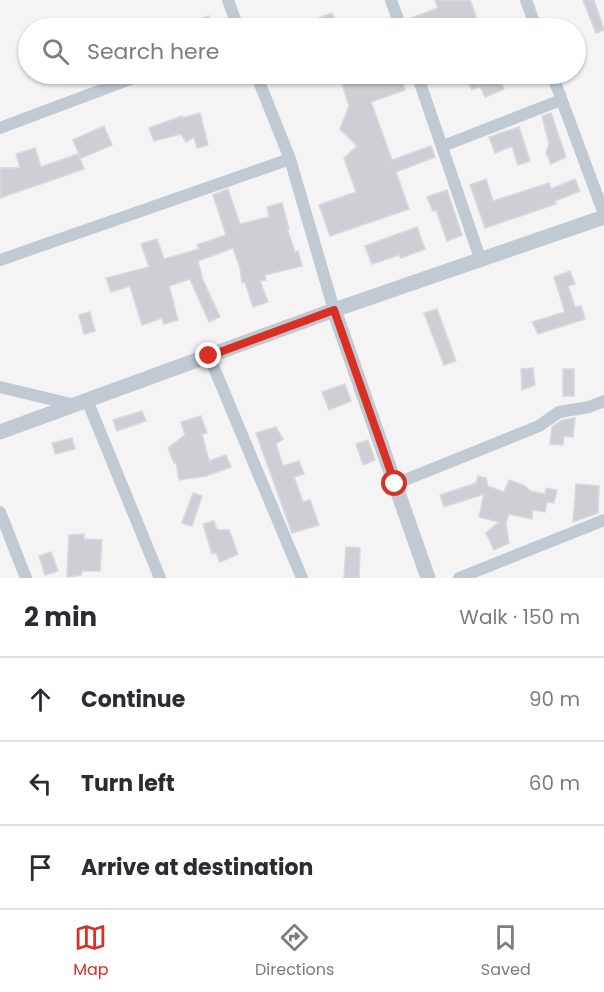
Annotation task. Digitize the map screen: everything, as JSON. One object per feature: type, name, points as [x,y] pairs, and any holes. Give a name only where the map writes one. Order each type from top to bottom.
[{"type":"street","points":[[228,0],[234,18]]},
{"type":"street","points":[[391,0],[397,18]]},
{"type":"street","points":[[526,0],[532,18]]},
{"type":"street","points":[[0,128],[117,84]]},
{"type":"street","points":[[260,84],[290,159],[334,310],[428,578]]},
{"type":"street","points":[[421,84],[481,261]]},
{"type":"street","points":[[0,432],[334,310],[481,261],[604,216],[555,84]]},
{"type":"street","points":[[443,146],[561,100]]},
{"type":"street","points":[[0,260],[290,159]]},
{"type":"street","points":[[209,356],[302,578]]},
{"type":"street","points":[[0,387],[81,402]]},
{"type":"street","points":[[395,484],[538,426],[559,412],[589,407],[604,401]]},
{"type":"street","points":[[81,402],[160,578]]},
{"type":"street","points":[[0,512],[26,578]]},
{"type":"street","points":[[459,578],[604,520]]},
{"type":"building","points":[[435,0],[470,0],[476,16],[475,18],[412,18],[438,8]]},
{"type":"building","points":[[583,0],[594,0],[604,30],[596,33]]},
{"type":"building","points":[[332,13],[334,18],[319,18]]},
{"type":"building","points":[[342,84],[403,84],[405,90],[371,102],[392,160],[431,146],[435,157],[396,172],[409,209],[330,236],[319,205],[356,192],[344,158],[357,146],[340,129],[349,106]]},
{"type":"building","points":[[469,84],[502,84],[504,89],[485,97],[480,86],[472,90]]},
{"type":"building","points":[[200,113],[208,145],[197,148],[194,137],[186,142],[181,134],[154,141],[149,128],[182,116],[183,118]]},
{"type":"building","points":[[551,113],[566,157],[551,164],[546,153],[549,144],[542,116]]},
{"type":"building","points":[[104,126],[112,145],[81,158],[73,140]]},
{"type":"building","points":[[519,127],[530,161],[518,165],[512,146],[495,153],[489,137]]},
{"type":"building","points":[[35,148],[41,167],[78,154],[84,169],[0,198],[0,168],[20,168],[16,154]]},
{"type":"building","points":[[486,179],[493,201],[549,183],[551,189],[575,179],[580,191],[555,201],[556,204],[485,228],[470,185]]},
{"type":"building","points":[[228,189],[240,224],[269,217],[267,207],[282,203],[289,229],[287,229],[295,252],[298,251],[302,266],[265,275],[266,280],[260,281],[268,302],[253,307],[245,282],[242,283],[233,248],[198,261],[201,276],[220,317],[209,322],[190,279],[169,286],[178,320],[164,324],[162,318],[142,325],[130,286],[111,292],[106,278],[149,267],[141,244],[157,239],[164,259],[199,249],[197,245],[226,235],[213,195]]},
{"type":"building","points":[[447,190],[462,235],[447,241],[436,210],[433,211],[427,197]]},
{"type":"building","points":[[417,227],[425,249],[401,258],[399,255],[372,264],[365,246]]},
{"type":"building","points":[[570,271],[575,284],[568,286],[575,307],[581,306],[585,319],[538,334],[532,322],[565,312],[554,277]]},
{"type":"building","points":[[437,309],[456,361],[444,365],[424,313]]},
{"type":"building","points":[[90,312],[95,331],[84,334],[79,315]]},
{"type":"building","points":[[533,368],[535,385],[522,390],[521,369]]},
{"type":"building","points":[[563,369],[574,369],[574,396],[563,396]]},
{"type":"building","points":[[345,384],[351,401],[329,410],[322,392]]},
{"type":"building","points":[[142,411],[146,421],[117,431],[113,420]]},
{"type":"building","points":[[201,416],[207,433],[202,434],[209,461],[226,455],[231,467],[206,476],[179,480],[176,462],[174,463],[168,448],[185,435],[181,422]]},
{"type":"building","points":[[575,418],[573,437],[564,436],[563,445],[550,444],[552,427],[562,420]]},
{"type":"building","points":[[276,427],[283,439],[276,444],[283,466],[299,461],[304,474],[294,477],[303,502],[310,500],[319,525],[292,533],[256,433]]},
{"type":"building","points":[[72,438],[75,449],[55,454],[52,443]]},
{"type":"building","points":[[368,440],[375,460],[363,465],[356,444]]},
{"type":"building","points":[[478,476],[486,478],[488,486],[504,492],[509,480],[525,486],[530,491],[545,494],[546,488],[557,490],[554,503],[547,502],[545,512],[533,510],[532,519],[509,514],[506,523],[509,543],[494,550],[486,533],[499,522],[479,517],[484,494],[444,507],[440,495],[476,483]]},
{"type":"building","points":[[576,484],[599,486],[598,513],[573,522]]},
{"type":"building","points":[[193,493],[202,496],[192,526],[182,523]]},
{"type":"building","points":[[214,521],[217,530],[229,530],[238,554],[220,562],[216,553],[212,554],[203,524]]},
{"type":"building","points":[[84,534],[84,539],[102,540],[100,571],[82,571],[81,575],[67,577],[69,535]]},
{"type":"building","points":[[346,547],[360,548],[359,578],[344,578]]},
{"type":"building","points":[[51,552],[58,571],[45,575],[39,556]]},
{"type":"route","points":[[209,356],[334,310],[395,484]]}]
